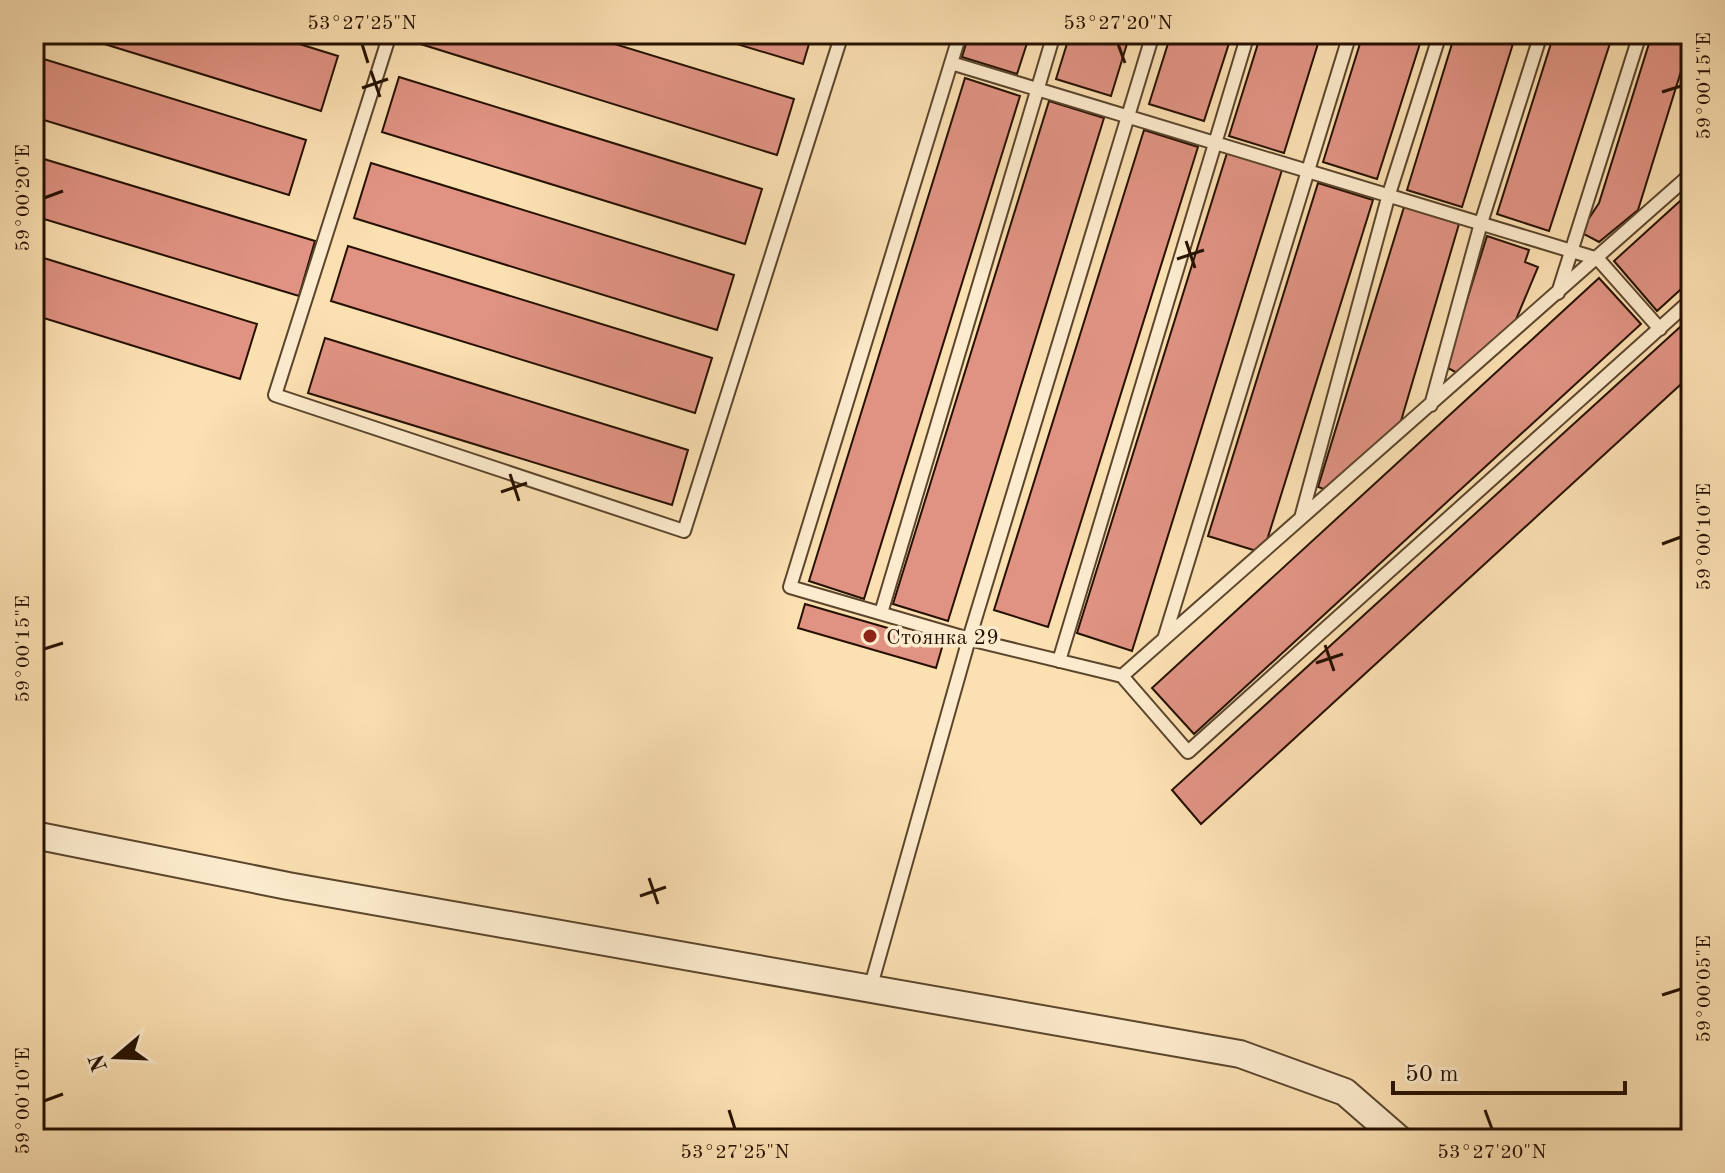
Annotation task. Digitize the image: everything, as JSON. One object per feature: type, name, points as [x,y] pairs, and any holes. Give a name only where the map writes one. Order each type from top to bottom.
[{"type":"street","points":[[34,835],[288,886],[1240,1054],[1345,1092],[1399,1139]]},
{"type":"lane","points":[[390,34],[275,395],[684,531],[842,34]]},
{"type":"lane","points":[[960,34],[790,587],[969,639],[1122,676],[1188,752],[1691,300]]},
{"type":"lane","points":[[881,613],[1054,34]]},
{"type":"lane","points":[[870,989],[969,639],[1153,34]]},
{"type":"lane","points":[[1059,661],[1248,34]]},
{"type":"lane","points":[[1164,639],[1350,34]]},
{"type":"lane","points":[[1301,518],[1389,194],[1440,34]]},
{"type":"lane","points":[[1431,405],[1481,223],[1541,34]]},
{"type":"lane","points":[[1558,293],[1640,34]]},
{"type":"lane","points":[[951,63],[1598,259],[1660,329]]},
{"type":"lane","points":[[1122,676],[1691,174]]},
{"type":"building","points":[[72,34],[267,34],[338,56],[321,111]]},
{"type":"building","points":[[416,34],[582,34],[794,99],[777,155],[414,42]]},
{"type":"building","points":[[704,34],[812,34],[803,64]]},
{"type":"building","points":[[969,34],[1030,34],[1017,74],[962,57]]},
{"type":"building","points":[[1070,34],[1130,34],[1111,96],[1056,79]]},
{"type":"building","points":[[1171,34],[1232,34],[1204,121],[1149,104]]},
{"type":"building","points":[[1261,34],[1321,34],[1284,153],[1229,136]]},
{"type":"building","points":[[1363,34],[1423,34],[1377,179],[1323,162]]},
{"type":"building","points":[[1455,34],[1516,34],[1462,207],[1407,190]]},
{"type":"building","points":[[1554,34],[1613,34],[1549,231],[1497,214]]},
{"type":"building","points":[[1652,34],[1691,34],[1691,39],[1638,210],[1599,242],[1580,232],[1599,203]]},
{"type":"building","points":[[34,56],[306,140],[289,195],[34,117]]},
{"type":"building","points":[[399,77],[762,189],[745,244],[382,132]]},
{"type":"building","points":[[965,78],[1020,96],[864,599],[809,581]]},
{"type":"building","points":[[1049,101],[1104,118],[948,621],[893,604]]},
{"type":"building","points":[[1144,130],[1198,147],[1048,627],[994,610]]},
{"type":"building","points":[[1227,153],[1282,170],[1132,651],[1077,633]]},
{"type":"building","points":[[34,156],[315,241],[299,296],[34,216]]},
{"type":"building","points":[[371,163],[734,275],[717,330],[354,218]]},
{"type":"building","points":[[1318,183],[1373,200],[1263,553],[1208,536]]},
{"type":"building","points":[[1691,191],[1691,280],[1657,311],[1614,261]]},
{"type":"building","points":[[1404,207],[1459,224],[1401,421],[1335,493],[1318,487]]},
{"type":"building","points":[[1487,236],[1529,250],[1525,262],[1538,267],[1515,322],[1459,374],[1446,367]]},
{"type":"building","points":[[348,246],[712,358],[695,413],[331,301]]},
{"type":"building","points":[[34,255],[257,324],[240,379],[34,315]]},
{"type":"building","points":[[1599,278],[1641,324],[1194,734],[1152,688]]},
{"type":"building","points":[[1691,317],[1691,375],[1201,824],[1172,790]]},
{"type":"building","points":[[325,338],[688,450],[672,505],[308,393]]},
{"type":"building","name":"Стоянка 29","points":[[805,604],[943,644],[936,668],[798,628]]},
{"type":"place","name":"Стоянка 29","points":[[870,636]]}]
